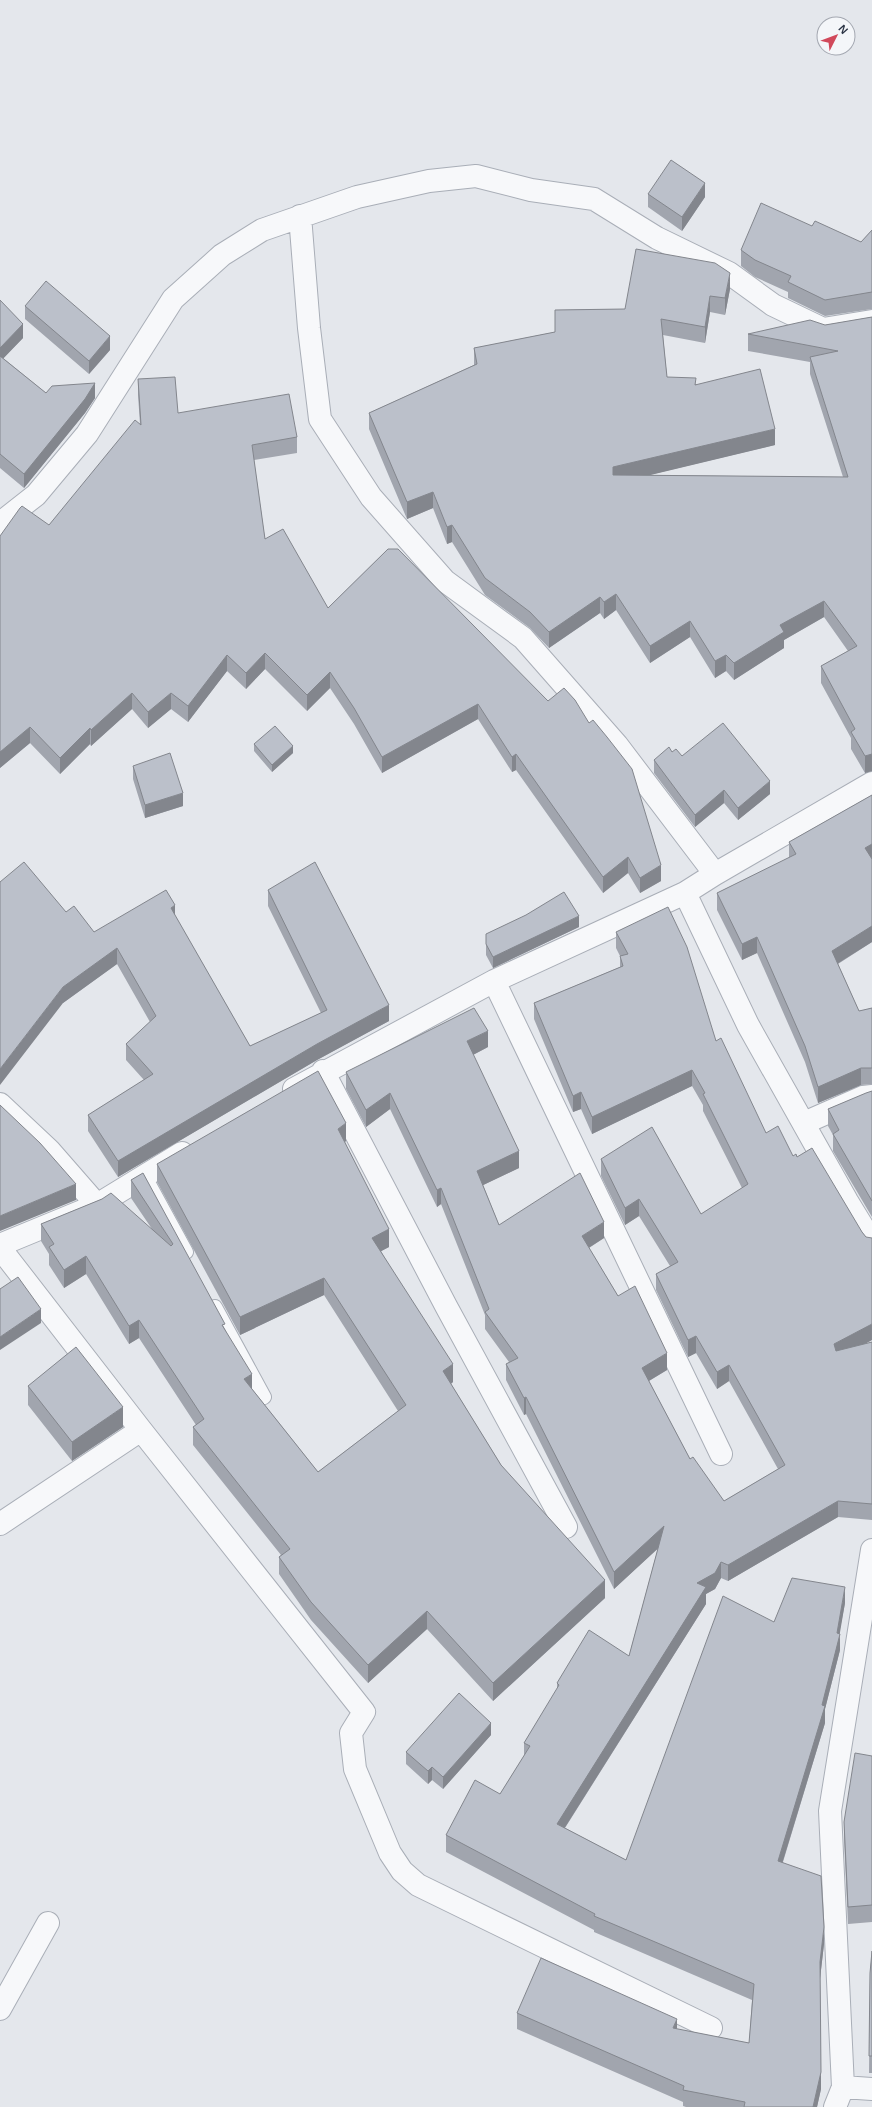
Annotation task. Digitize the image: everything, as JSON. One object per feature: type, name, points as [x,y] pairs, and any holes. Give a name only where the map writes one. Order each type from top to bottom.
[{"type":"street","points":[[0,527],[4,520],[36,496],[87,434],[173,299],[229,251],[262,230],[357,197],[429,181],[476,176],[531,190],[594,200],[657,238],[729,273],[773,305],[823,329],[872,321]]},
{"type":"street","points":[[300,216],[309,328],[320,419],[371,497],[445,581],[523,638],[617,745],[714,874]]},
{"type":"street","points":[[275,1099],[323,1071],[494,981],[685,893],[714,874],[872,783]]},
{"type":"street","points":[[685,893],[748,1025],[847,1201],[872,1242]]},
{"type":"street","points":[[494,981],[721,1454]]},
{"type":"street","points":[[323,1071],[446,1306],[566,1527]]},
{"type":"street","points":[[804,1123],[863,1097],[872,1096]]},
{"type":"street","points":[[0,1104],[49,1150],[97,1205]]},
{"type":"street","points":[[199,1143],[144,1175],[97,1205],[0,1246],[140,1430],[364,1712],[350,1733],[355,1769],[390,1853],[402,1871],[418,1885],[711,2028]]},
{"type":"street","points":[[0,1524],[140,1430]]},
{"type":"street","points":[[835,2107],[843,2087],[830,1811],[872,1550]]},
{"type":"street","points":[[0,2009],[48,1924]]},
{"type":"street","points":[[843,2087],[872,2088]]},
{"type":"lane","points":[[144,1175],[193,1265]]},
{"type":"lane","points":[[208,1293],[264,1397]]},
{"type":"building","points":[[671,160],[705,183],[682,217],[648,194]]},
{"type":"building","points":[[761,203],[812,226],[815,221],[861,242],[872,230],[872,292],[825,300],[788,282],[791,276],[755,260],[741,250]]},
{"type":"building","points":[[636,249],[715,263],[730,273],[725,298],[710,296],[705,327],[661,319],[667,377],[696,378],[695,385],[760,369],[775,429],[613,467],[613,475],[848,477],[810,357],[838,351],[748,334],[810,320],[825,325],[872,317],[872,754],[865,756],[851,732],[855,729],[821,666],[857,646],[824,601],[780,625],[784,632],[734,663],[726,655],[715,661],[690,621],[650,646],[616,594],[604,602],[600,597],[549,632],[530,612],[485,578],[452,525],[447,527],[433,492],[407,502],[369,413],[477,364],[474,348],[555,332],[555,310],[625,309]]},
{"type":"building","points":[[46,281],[110,336],[89,361],[25,306]]},
{"type":"building","points":[[0,300],[23,324],[0,348]]},
{"type":"building","points":[[0,356],[46,393],[52,386],[95,383],[85,399],[24,474],[0,454]]},
{"type":"building","points":[[175,377],[178,413],[289,394],[297,437],[252,445],[265,539],[283,529],[328,608],[388,549],[398,549],[548,701],[564,688],[575,700],[589,723],[593,720],[632,769],[661,865],[640,878],[628,857],[603,877],[516,754],[512,757],[478,704],[382,757],[354,708],[330,672],[307,695],[265,653],[246,673],[227,655],[188,706],[171,693],[148,712],[132,693],[91,730],[90,728],[60,758],[30,727],[0,752],[0,536],[22,506],[49,525],[135,420],[141,425],[138,379]]},
{"type":"building","points":[[723,723],[770,781],[738,808],[724,790],[695,815],[654,760],[669,747],[672,752],[676,749],[682,756]]},
{"type":"building","points":[[275,726],[293,746],[272,765],[254,744]]},
{"type":"building","points":[[170,753],[183,793],[145,805],[133,766]]},
{"type":"building","points":[[872,795],[872,844],[865,848],[872,859],[872,926],[832,951],[859,1011],[872,1008],[872,1068],[861,1068],[818,1087],[805,1046],[757,937],[742,944],[717,893],[796,854],[789,842]]},
{"type":"building","points":[[24,862],[66,912],[74,906],[94,932],[166,890],[175,905],[171,908],[250,1046],[327,1010],[268,890],[315,862],[389,1005],[317,1044],[118,1161],[88,1115],[153,1074],[126,1044],[156,1016],[117,948],[63,987],[0,1069],[0,882]]},
{"type":"building","points":[[564,892],[579,916],[493,957],[486,944],[486,934],[526,915]]},
{"type":"building","points":[[668,907],[687,947],[716,1041],[721,1038],[766,1133],[778,1126],[793,1156],[796,1154],[797,1157],[812,1148],[862,1232],[866,1237],[872,1238],[872,1324],[834,1344],[836,1351],[872,1342],[872,1504],[838,1501],[728,1565],[721,1562],[715,1573],[697,1583],[706,1587],[557,1824],[626,1860],[723,1596],[774,1622],[792,1578],[845,1587],[837,1633],[840,1634],[822,1705],[825,1706],[778,1861],[821,1876],[824,1927],[820,1962],[821,2072],[813,2107],[744,2107],[745,2102],[683,2090],[684,2086],[517,2013],[541,1958],[677,2019],[673,2028],[749,2043],[754,1984],[594,1916],[595,1914],[446,1835],[475,1780],[500,1794],[530,1746],[524,1743],[559,1685],[557,1683],[589,1630],[629,1656],[664,1526],[614,1572],[526,1397],[524,1398],[506,1364],[518,1358],[485,1312],[489,1309],[441,1188],[437,1190],[390,1093],[366,1110],[346,1072],[474,1008],[488,1031],[467,1041],[519,1151],[477,1171],[499,1225],[580,1173],[604,1222],[582,1236],[618,1296],[635,1286],[667,1353],[642,1368],[690,1459],[693,1457],[724,1501],[785,1465],[729,1365],[717,1372],[696,1336],[688,1340],[656,1274],[678,1262],[639,1199],[625,1208],[601,1159],[652,1127],[701,1214],[748,1184],[703,1094],[705,1093],[692,1070],[592,1117],[581,1092],[573,1096],[534,1003],[623,966],[620,956],[628,954],[616,932]]},
{"type":"building","points":[[318,1071],[346,1123],[338,1129],[389,1229],[372,1238],[453,1364],[443,1371],[501,1465],[605,1580],[493,1683],[427,1611],[368,1665],[311,1602],[279,1557],[290,1549],[193,1427],[204,1419],[139,1320],[129,1326],[86,1256],[64,1270],[49,1247],[54,1244],[41,1224],[102,1199],[111,1193],[171,1246],[173,1244],[131,1180],[143,1173],[225,1324],[222,1325],[252,1374],[244,1379],[318,1472],[406,1405],[324,1278],[240,1317],[157,1164]]},
{"type":"building","points":[[872,1091],[872,1201],[833,1134],[839,1130],[828,1109]]},
{"type":"building","points":[[0,1105],[40,1143],[76,1184],[0,1216]]},
{"type":"building","points":[[18,1277],[41,1309],[0,1337],[0,1289]]},
{"type":"building","points":[[76,1347],[123,1407],[72,1442],[28,1386]]},
{"type":"building","points":[[459,1693],[491,1723],[443,1777],[432,1767],[428,1771],[406,1752]]},
{"type":"building","points":[[855,1753],[872,1756],[872,1905],[848,1907],[844,1822]]},
{"type":"building","points":[[872,1951],[872,2056],[869,2056],[870,1973]]}]
